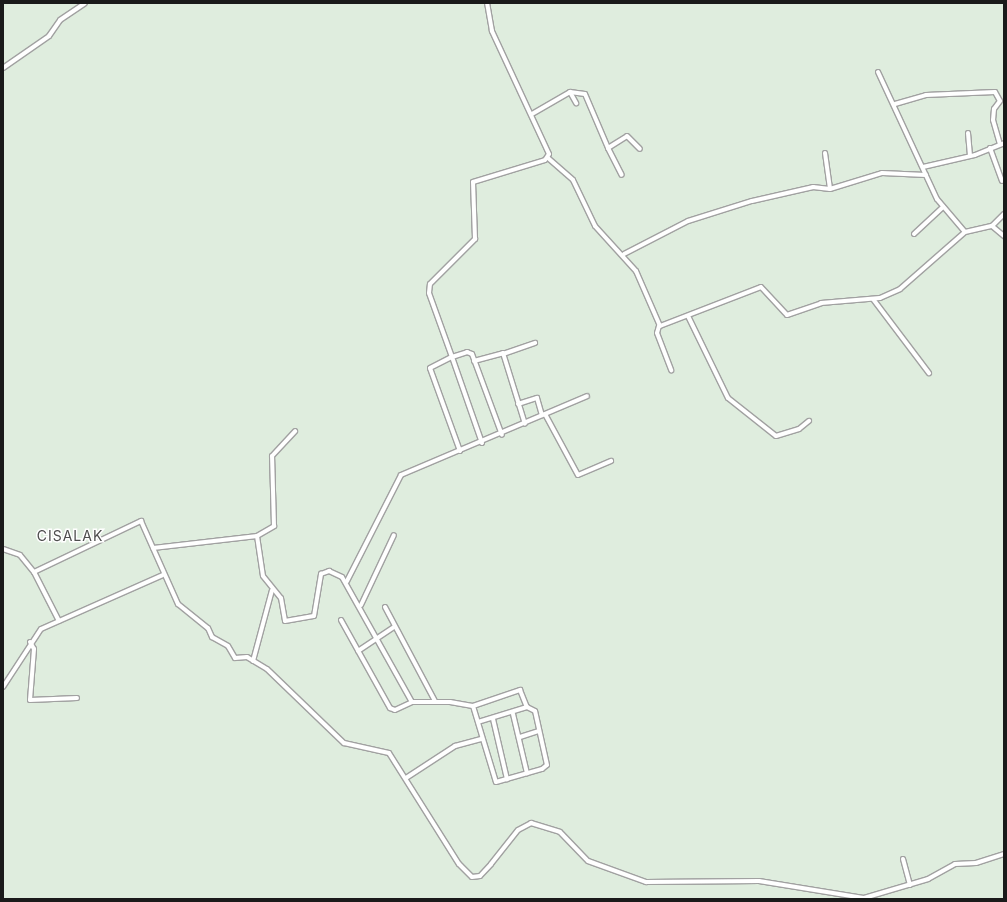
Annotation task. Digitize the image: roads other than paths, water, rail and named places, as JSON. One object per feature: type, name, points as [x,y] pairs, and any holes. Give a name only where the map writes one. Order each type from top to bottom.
[{"type":"street","points":[[3,68],[49,36],[60,20],[85,3]]},
{"type":"street","points":[[487,3],[492,31],[532,114],[548,158],[576,185],[594,226],[624,254],[638,274],[659,326],[657,332],[671,370]]},
{"type":"street","points":[[878,72],[895,104],[926,175],[943,207],[966,232]]},
{"type":"street","points":[[532,114],[570,92],[585,94],[608,148],[622,175]]},
{"type":"street","points":[[570,92],[576,103]]},
{"type":"street","points":[[895,104],[948,92],[993,92],[999,96],[1004,95]]},
{"type":"street","points":[[923,167],[970,156],[1002,144],[993,116],[999,96]]},
{"type":"street","points":[[968,134],[970,156]]},
{"type":"street","points":[[608,148],[627,136],[640,149]]},
{"type":"street","points":[[990,148],[1002,181]]},
{"type":"street","points":[[825,153],[830,189]]},
{"type":"street","points":[[482,443],[429,288],[475,239],[472,184],[479,178],[548,158]]},
{"type":"street","points":[[624,254],[688,221],[791,192],[830,189],[882,173],[926,175]]},
{"type":"street","points":[[914,234],[943,207]]},
{"type":"street","points":[[659,326],[761,287],[787,314],[821,302],[873,299],[900,289],[966,232],[992,226],[1004,214]]},
{"type":"street","points":[[992,226],[1004,236]]},
{"type":"street","points":[[873,299],[929,373]]},
{"type":"street","points":[[688,316],[728,398],[776,436],[799,429],[809,422]]},
{"type":"street","points":[[474,361],[503,354],[535,343]]},
{"type":"street","points":[[460,451],[430,368],[452,357],[470,352],[502,435]]},
{"type":"street","points":[[503,354],[525,424]]},
{"type":"street","points":[[347,581],[402,475],[502,435],[587,396]]},
{"type":"street","points":[[518,404],[537,398],[544,415],[578,475],[611,461]]},
{"type":"street","points":[[153,548],[257,536],[274,526],[272,456],[294,431]]},
{"type":"street","points":[[34,572],[139,520],[144,525],[163,575],[178,604],[209,629],[212,637],[228,646],[236,658],[254,661],[277,678],[344,743],[383,750],[394,758],[459,864],[474,878],[491,864],[518,830],[536,823],[565,836],[588,861],[652,883],[758,881],[864,898],[910,885],[955,864],[976,863],[1004,854]]},
{"type":"street","points":[[361,605],[394,535]]},
{"type":"street","points":[[257,536],[263,576],[272,590],[281,598],[283,619],[300,620],[314,616],[321,574],[329,571],[347,581],[412,702]]},
{"type":"street","points":[[3,550],[20,555],[34,572],[59,621]]},
{"type":"street","points":[[3,687],[30,642],[41,629],[163,575]]},
{"type":"street","points":[[254,661],[272,590]]},
{"type":"street","points":[[385,607],[394,627],[435,701]]},
{"type":"street","points":[[341,620],[391,709],[412,702],[435,701],[474,706],[520,690],[527,707],[535,711],[547,765],[498,782],[493,778],[474,706]]},
{"type":"street","points":[[358,651],[394,627]]},
{"type":"street","points":[[30,642],[34,649],[30,700],[77,698]]},
{"type":"street","points":[[478,722],[513,714],[527,707]]},
{"type":"street","points":[[513,714],[520,737],[527,773]]},
{"type":"street","points":[[493,719],[507,779]]},
{"type":"street","points":[[520,737],[539,731]]},
{"type":"street","points":[[406,778],[455,746],[482,739]]},
{"type":"street","points":[[903,859],[910,885]]},
{"type":"district","name":"CISALAK","points":[[70,536]]}]
